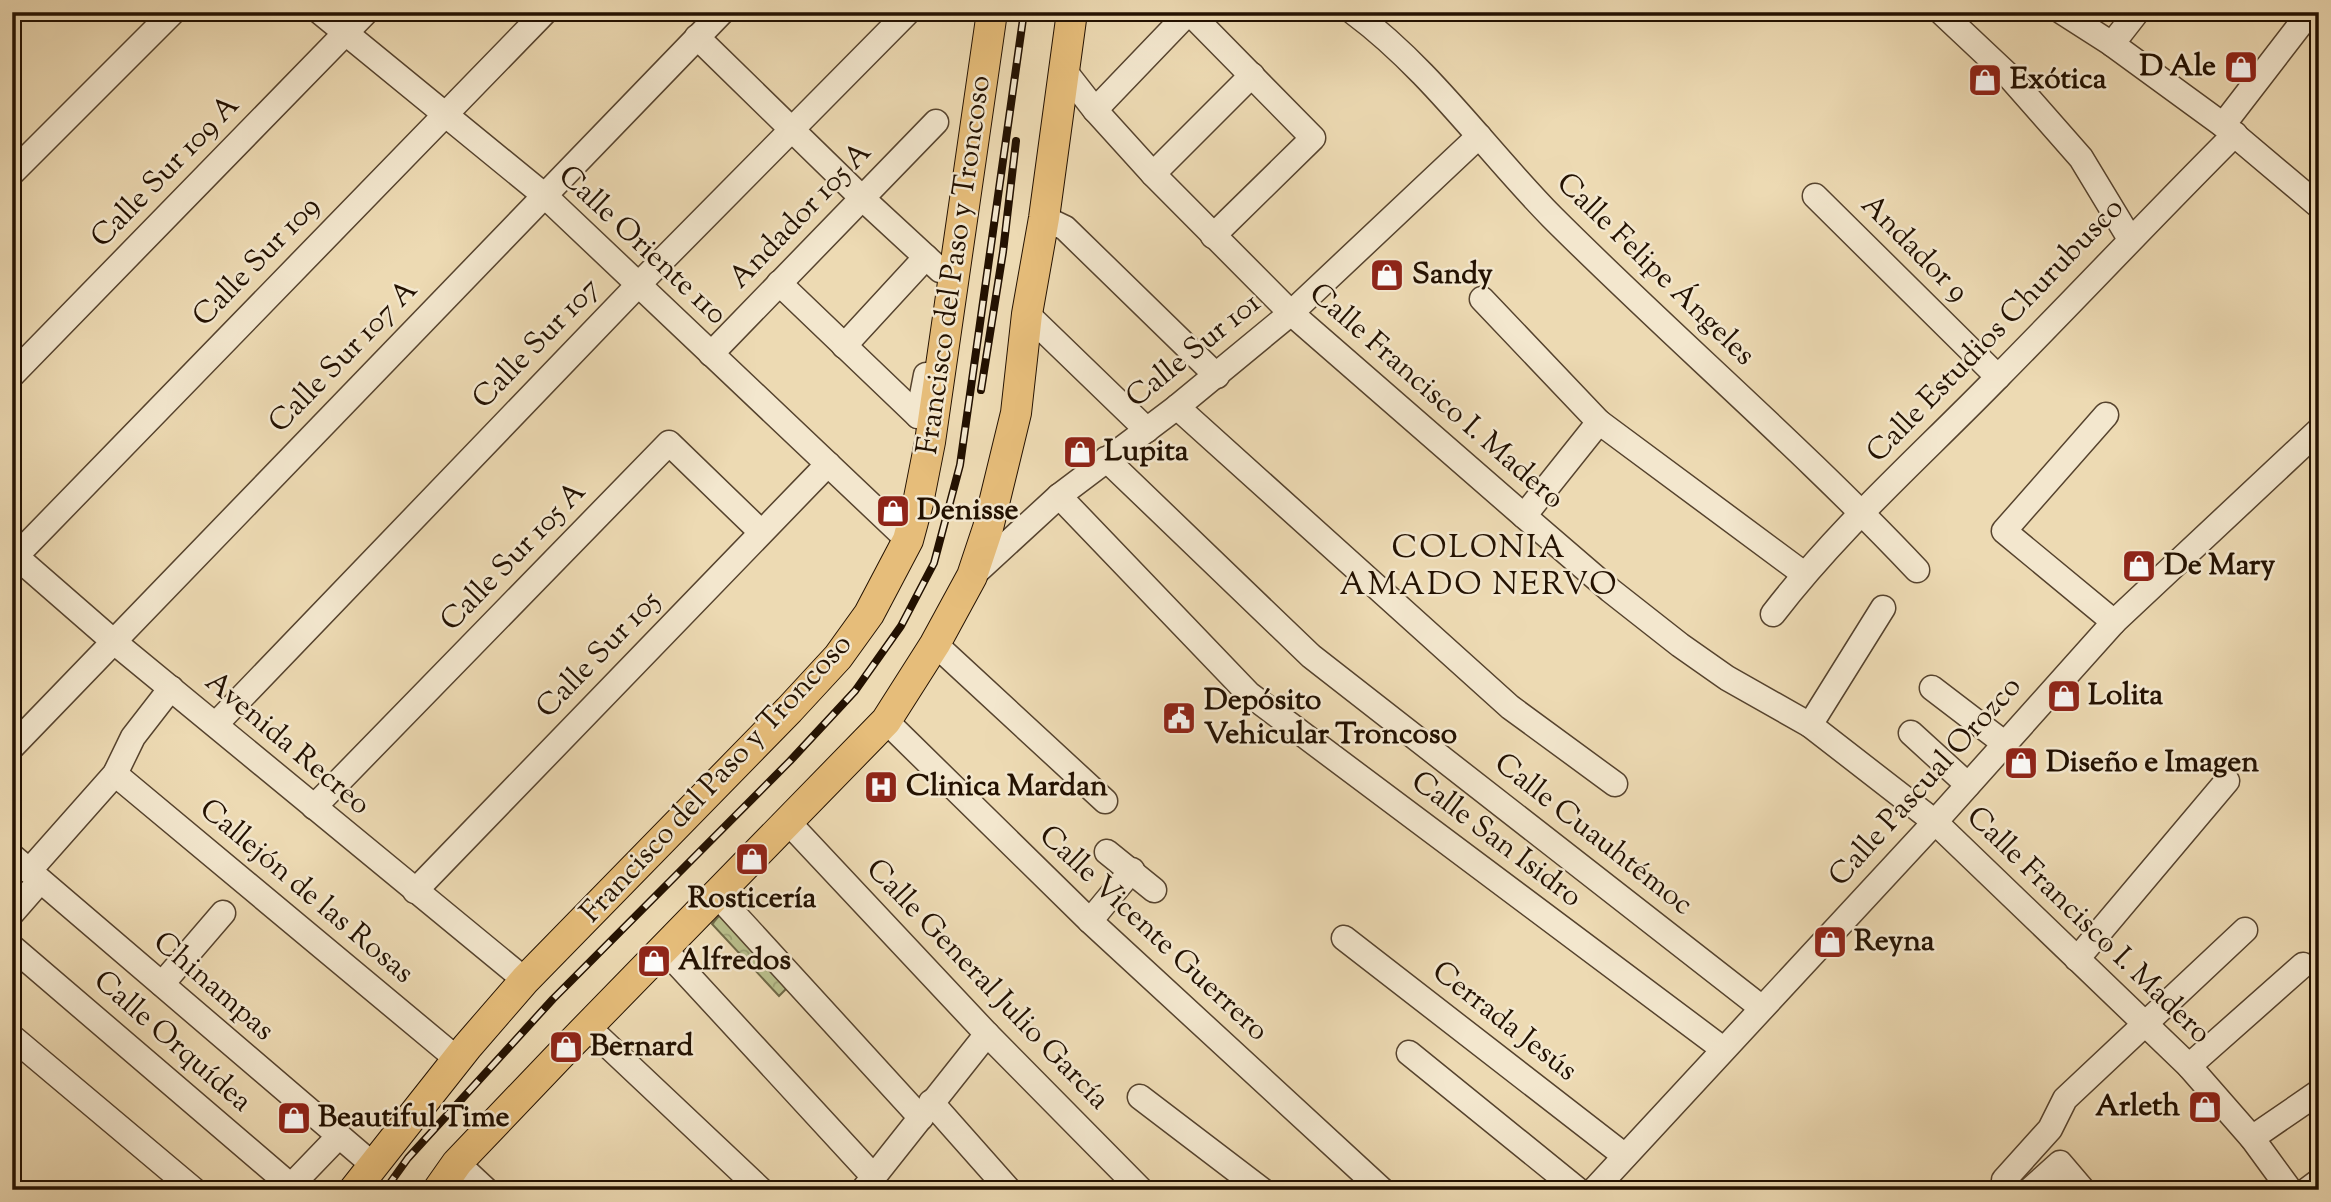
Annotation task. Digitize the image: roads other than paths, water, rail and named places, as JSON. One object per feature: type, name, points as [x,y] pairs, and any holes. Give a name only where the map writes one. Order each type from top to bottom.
[{"type":"main road","name":"Francisco del Paso y Troncoso","points":[[354,1190],[457,1059],[525,980],[779,720],[838,657],[869,614],[908,540],[928,454],[938,347],[969,177],[992,12]]},
{"type":"main road","points":[[438,1190],[457,1163],[587,1026],[886,721],[935,644],[972,576],[988,528],[1016,413],[1027,314],[1044,218],[1072,12]]},
{"type":"street","points":[[12,173],[173,12]]},
{"type":"street","name":"Calle Oriente 110","points":[[320,12],[545,196],[908,540]]},
{"type":"street","name":"Calle Sur 109 A","points":[[12,375],[366,12]]},
{"type":"street","name":"Calle Sur 109","points":[[14,554],[545,12]]},
{"type":"street","name":"Calle Sur 107 A","points":[[12,747],[722,12]]},
{"type":"street","name":"Calle Sur 107","points":[[216,724],[639,284],[908,12]]},
{"type":"street","points":[[1095,110],[1189,12],[1313,138],[1213,236]]},
{"type":"street","name":"Calle Felipe Ángeles","points":[[1353,12],[1432,84],[1552,216],[1862,512],[1917,570]]},
{"type":"street","points":[[1941,12],[2008,75],[2081,159],[2130,239]]},
{"type":"street","points":[[2062,12],[2112,44],[2229,129],[2319,206]]},
{"type":"street","points":[[2112,44],[2137,12]]},
{"type":"street","name":"Calle Estudios Churubusco","points":[[1773,614],[1804,574],[1862,512],[1998,377],[2130,239],[2229,129],[2310,12]]},
{"type":"street","points":[[697,37],[862,198],[933,263]]},
{"type":"street","name":"Calle Francisco I. Madero","points":[[1063,69],[1095,110],[1153,174],[1291,313],[1524,516],[1610,590],[1680,645],[1727,678],[1810,725],[1935,822],[2189,1066],[2252,1138],[2291,1190]]},
{"type":"street","points":[[1153,174],[1252,75]]},
{"type":"street","name":"Andador 105 A","points":[[711,354],[936,122]]},
{"type":"street","name":"Calle Sur 101","points":[[972,576],[1059,496],[1217,376],[1291,313],[1479,136]]},
{"type":"street","points":[[779,283],[918,416],[938,347],[933,263],[953,180],[969,177]]},
{"type":"street","name":"Andador 9","points":[[1815,195],[1998,377]]},
{"type":"street","points":[[1044,218],[1065,228],[1217,376]]},
{"type":"street","points":[[845,346],[933,263]]},
{"type":"street","points":[[1482,299],[1599,422],[1804,574]]},
{"type":"street","points":[[1027,314],[1147,430]]},
{"type":"street","points":[[1177,407],[1510,707],[1615,784]]},
{"type":"street","points":[[2106,415],[2004,531],[2114,622]]},
{"type":"street","points":[[1524,516],[1599,422]]},
{"type":"street","name":"Calle Pascual Orozco","points":[[1594,1190],[1935,822],[2114,622],[2319,430]]},
{"type":"street","name":"Calle Sur 105 A","points":[[314,807],[669,443],[761,532]]},
{"type":"street","name":"Calle Cuauhtémoc","points":[[1105,459],[1311,656],[1762,1008]]},
{"type":"street","name":"Calle Sur 105","points":[[415,891],[828,464]]},
{"type":"street","name":"Calle San Isidro","points":[[1059,496],[1249,694],[1723,1049]]},
{"type":"street","name":"Avenida Recreo","points":[[14,554],[113,641],[525,980]]},
{"type":"street","points":[[1810,725],[1883,608]]},
{"type":"street","points":[[935,644],[1105,801]]},
{"type":"street","points":[[12,913],[27,869],[114,774],[133,737],[170,688]]},
{"type":"street","points":[[1932,688],[2004,743]]},
{"type":"street","name":"Calle Vicente Guerrero","points":[[886,721],[1090,921],[1382,1190]]},
{"type":"street","points":[[1911,733],[1968,785]]},
{"type":"street","name":"Callejón de las Rosas","points":[[114,774],[457,1059]]},
{"type":"street","points":[[2077,959],[2227,781]]},
{"type":"street","name":"Calle General Julio García","points":[[788,822],[987,1034],[1141,1190]]},
{"type":"street","points":[[1107,852],[1154,890]]},
{"type":"street","name":"Chinampas","points":[[27,869],[372,1164]]},
{"type":"street","points":[[1090,921],[1132,870]]},
{"type":"street","points":[[717,895],[926,1110],[1009,1190]]},
{"type":"street","points":[[162,984],[223,913]]},
{"type":"street","points":[[2004,1180],[2050,1129],[2059,1116],[2065,1099],[2245,930]]},
{"type":"street","name":"Cerrada Jesús","points":[[1344,938],[1625,1156]]},
{"type":"street","name":"Calle Orquídea","points":[[12,947],[289,1188]]},
{"type":"street","points":[[663,948],[869,1184],[987,1034]]},
{"type":"street","points":[[2189,1066],[2303,965]]},
{"type":"street","points":[[587,1026],[761,1190]]},
{"type":"street","points":[[12,1037],[194,1190]]},
{"type":"street","points":[[1409,1053],[1578,1190]]},
{"type":"street","points":[[2252,1138],[2319,1092]]},
{"type":"street","points":[[1140,1097],[1262,1190]]},
{"type":"street","points":[[289,1188],[338,1136]]},
{"type":"street","points":[[457,1163],[486,1190]]},
{"type":"street","points":[[2030,1190],[2060,1163],[2083,1190]]},
{"type":"street","points":[[2307,1190],[2319,1181]]},
{"type":"railway","points":[[385,1190],[408,1158],[553,999],[790,761],[855,691],[901,626],[934,563],[960,465],[1024,12]]},
{"type":"railway","points":[[981,390],[1003,252],[1016,141]]},
{"type":"place","name":"D Ale","points":[[2241,67]]},
{"type":"place","name":"Exótica","points":[[1985,80]]},
{"type":"place","name":"Sandy","points":[[1387,275]]},
{"type":"place","name":"Lupita","points":[[1080,452]]},
{"type":"place","name":"Denisse","points":[[893,511]]},
{"type":"place","name":"De Mary","points":[[2139,566]]},
{"type":"place","name":"Lolita","points":[[2064,696]]},
{"type":"place","name":"Depósito Vehicular Troncoso","points":[[1179,718]]},
{"type":"place","name":"Diseño e Imagen","points":[[2021,763]]},
{"type":"place","name":"Clinica Mardan","points":[[881,787]]},
{"type":"place","name":"Rosticería","points":[[752,859]]},
{"type":"place","name":"Reyna","points":[[1830,942]]},
{"type":"place","name":"Alfredos","points":[[654,961]]},
{"type":"place","name":"Bernard","points":[[566,1047]]},
{"type":"place","name":"Arleth","points":[[2205,1107]]},
{"type":"place","name":"Beautiful Time","points":[[294,1118]]},
{"type":"district","name":"COLONIA AMADO NERVO","points":[[1479,568]]}]
